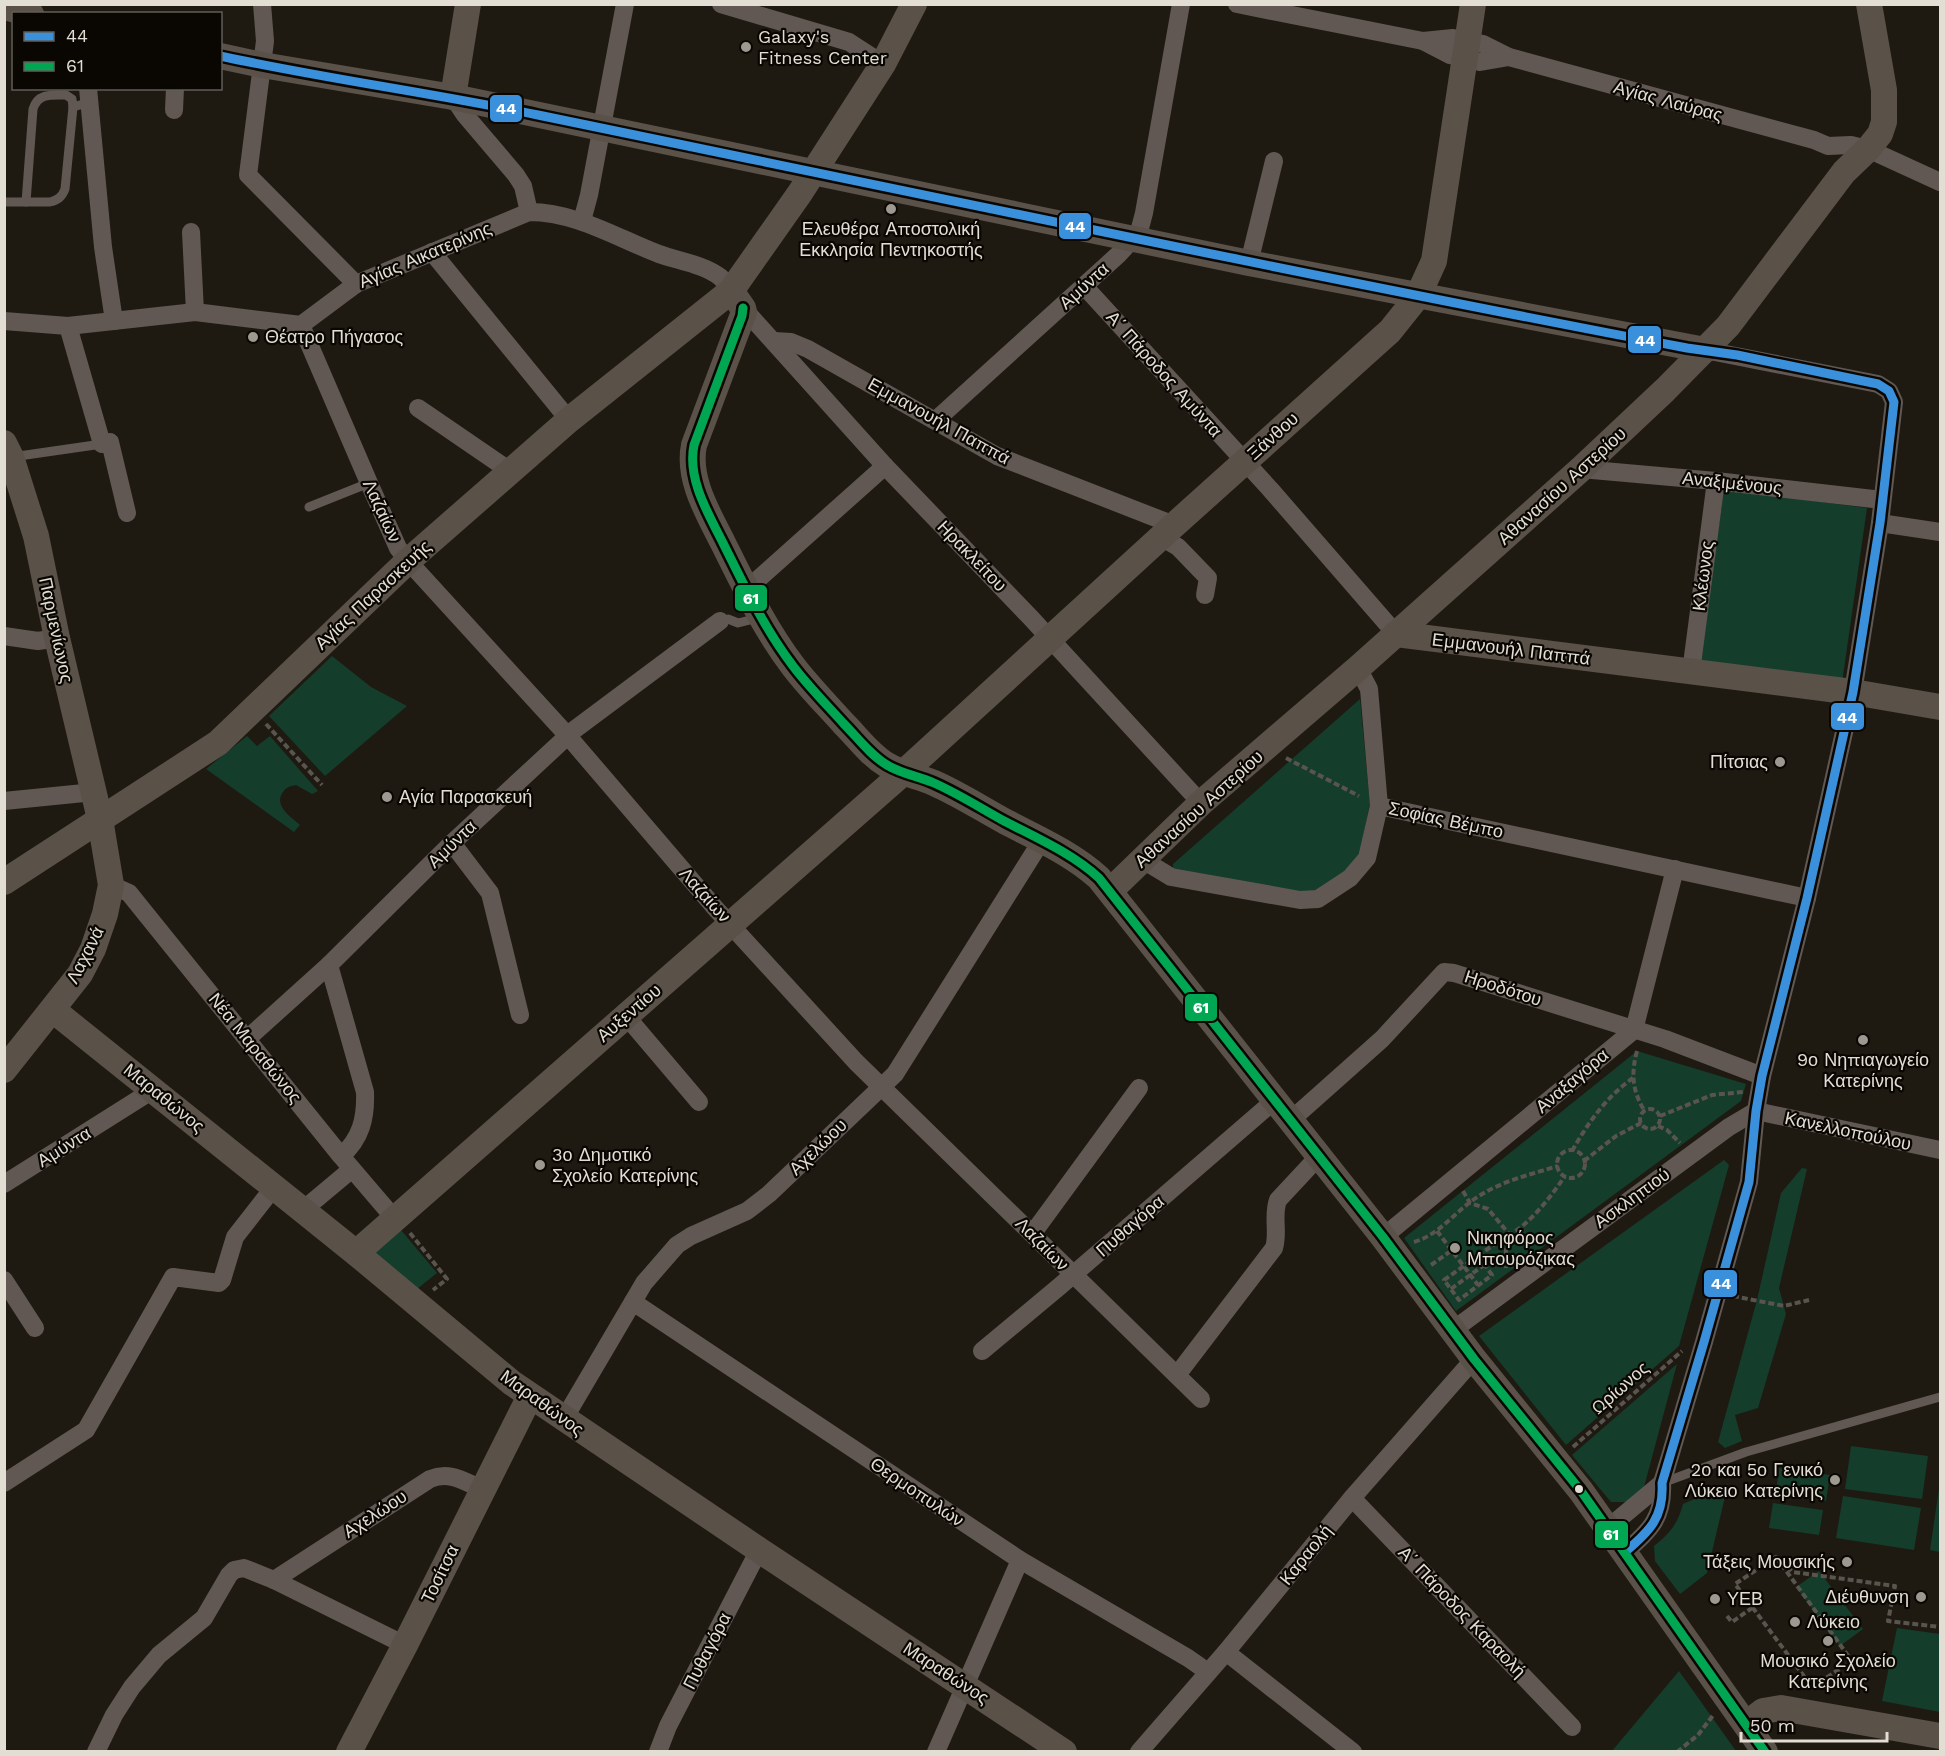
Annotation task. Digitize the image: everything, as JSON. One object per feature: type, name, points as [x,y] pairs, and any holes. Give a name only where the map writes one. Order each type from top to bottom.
[{"type":"street","points":[[262,4],[266,42],[248,174],[356,284]]},
{"type":"street","points":[[468,4],[453,98],[516,175],[523,186],[529,212]]},
{"type":"street","points":[[582,221],[589,195],[625,4]]},
{"type":"street","points":[[721,4],[849,42],[884,64]]},
{"type":"street","points":[[915,4],[884,64],[814,172],[737,299],[742,316],[694,445],[691,456],[701,497],[746,590],[760,617],[793,666],[829,708],[886,765],[933,782],[1042,840],[1093,873],[1110,891],[1414,1277],[1442,1296],[1453,1330],[1625,1552],[1765,1752]]},
{"type":"street","name":"Αμύντα","points":[[936,420],[1084,286],[1139,232],[1182,4]]},
{"type":"street","name":"Αγίας Λαύρας","points":[[1237,4],[1424,40],[1454,38],[1466,50],[1483,44],[1509,57],[1814,140],[1828,146],[1868,149],[1941,182]]},
{"type":"street","name":"Ξάνθου","points":[[903,773],[1390,331],[1418,297],[1434,261],[1473,4]]},
{"type":"street","name":"Αθανασίου Αστερίου","points":[[1110,891],[1202,804],[1581,469],[1665,390],[1728,326],[1844,172],[1880,134],[1884,122],[1884,90],[1869,4]]},
{"type":"street","points":[[4,8],[22,12]]},
{"type":"street","points":[[222,56],[453,98],[1418,297],[1878,384],[1889,392],[1894,402],[1880,522],[1853,692],[1807,898],[1762,1076],[1749,1182],[1662,1483],[1663,1501],[1656,1518],[1643,1536],[1625,1552]]},
{"type":"street","points":[[174,110],[175,90]]},
{"type":"street","points":[[84,99],[114,321]]},
{"type":"street","points":[[1828,146],[1844,172]]},
{"type":"street","points":[[1249,263],[1274,161]]},
{"type":"street","name":"Αγίας Αικατερίνης","points":[[301,325],[356,284],[529,212],[549,212],[582,221],[660,254],[706,270],[720,277],[737,299]]},
{"type":"street","points":[[191,232],[195,312]]},
{"type":"street","points":[[432,252],[569,420]]},
{"type":"street","name":"Α΄ Πάροδος Αμύντα","points":[[1084,286],[1245,462]]},
{"type":"street","name":"Ηρακλείτου","points":[[737,299],[885,466],[1050,639],[1202,804]]},
{"type":"street","name":"Αγίας Παρασκευής","points":[[4,882],[218,742],[408,561],[569,420],[737,299]]},
{"type":"street","points":[[4,321],[68,326],[195,312],[301,325]]},
{"type":"street","name":"Λαζαίων","points":[[301,325],[398,548],[408,561],[568,735],[731,923],[881,1088],[1033,1233],[1201,1399]]},
{"type":"street","points":[[68,326],[102,444],[110,442],[127,513]]},
{"type":"street","name":"Εμμανουήλ Παππά","points":[[774,341],[791,342],[808,349],[997,456],[1168,531],[1178,548],[1208,578],[1205,595]]},
{"type":"street","points":[[418,408],[510,471]]},
{"type":"street","name":"Παρμενίωνος","points":[[8,450],[36,536],[57,638],[100,819]]},
{"type":"street","points":[[1245,462],[1396,634]]},
{"type":"street","points":[[746,590],[885,466]]},
{"type":"street","name":"Αναξιμένους","points":[[1581,469],[1716,481],[1882,500]]},
{"type":"street","name":"Κλέωνος","points":[[1691,672],[1716,481]]},
{"type":"street","points":[[1880,522],[1941,532]]},
{"type":"street","name":"Αμύντα","points":[[247,1039],[329,965],[452,843],[568,735],[720,621]]},
{"type":"street","name":"Εμμανουήλ Παππά","points":[[1396,634],[1853,692],[1941,707]]},
{"type":"street","points":[[4,636],[38,641],[57,638]]},
{"type":"street","points":[[1358,668],[1369,689],[1379,806]]},
{"type":"street","name":"Αυξεντίου","points":[[356,1252],[903,773]]},
{"type":"street","points":[[4,801],[94,792]]},
{"type":"street","name":"Σοφίας Βέμπο","points":[[1143,860],[1171,877],[1300,900],[1318,899],[1350,878],[1367,858],[1379,806],[1807,898]]},
{"type":"street","name":"Λαχανά","points":[[4,1070],[80,974],[93,949],[105,915],[111,885],[100,819]]},
{"type":"street","name":"Αχελώου","points":[[564,1419],[644,1283],[677,1245],[691,1236],[747,1211],[769,1194],[895,1074],[1042,840]]},
{"type":"street","points":[[452,843],[489,892],[520,1016]]},
{"type":"street","points":[[1634,1030],[1675,869]]},
{"type":"street","name":"Νέα Μαραθώνος","points":[[111,885],[129,893],[347,1163],[395,1217]]},
{"type":"street","points":[[303,1210],[347,1163],[366,1112],[365,1092],[329,965]]},
{"type":"street","name":"Ηροδότου","points":[[1291,1120],[1382,1039],[1444,972],[1454,973],[1665,1039],[1762,1076]]},
{"type":"street","name":"Μαραθώνος","points":[[53,1010],[356,1252],[530,1396],[1064,1752]]},
{"type":"street","points":[[626,1016],[699,1102]]},
{"type":"street","name":"Αναξαγόρα","points":[[1387,1242],[1456,1178],[1634,1030]]},
{"type":"street","points":[[1033,1233],[1139,1088]]},
{"type":"street","name":"Αμύντα","points":[[4,1184],[153,1090]]},
{"type":"street","name":"Πυθαγόρα","points":[[982,1351],[1275,1100]]},
{"type":"street","name":"Κανελλοπούλου","points":[[1757,1103],[1941,1150]]},
{"type":"street","name":"Ασκληπιού","points":[[1453,1330],[1729,1127],[1757,1103]]},
{"type":"street","points":[[1177,1376],[1274,1248],[1277,1237],[1275,1208],[1278,1200],[1319,1156]]},
{"type":"street","points":[[4,1483],[86,1430],[173,1276],[219,1282],[222,1280],[235,1237],[274,1187]]},
{"type":"street","points":[[4,1280],[34,1328]]},
{"type":"street","name":"Θερμοπυλών","points":[[633,1302],[1020,1560],[1208,1672]]},
{"type":"street","name":"Καραολή","points":[[1139,1752],[1226,1652],[1352,1498],[1474,1359]]},
{"type":"street","name":"Τοσίτσα","points":[[349,1752],[530,1396]]},
{"type":"street","name":"Αχελώου","points":[[274,1580],[430,1479],[441,1475],[451,1475],[482,1489]]},
{"type":"street","points":[[1607,1529],[1662,1483]]},
{"type":"street","name":"Α΄ Πάροδος Καραολή","points":[[1352,1498],[1572,1727]]},
{"type":"street","name":"Πυθαγόρα","points":[[658,1752],[668,1726],[759,1550]]},
{"type":"street","points":[[936,1752],[1020,1560]]},
{"type":"street","points":[[96,1752],[114,1715],[132,1687],[159,1654],[204,1618],[234,1570],[244,1568],[274,1580],[405,1645]]},
{"type":"street","points":[[1226,1652],[1353,1752]]},
{"type":"street","points":[[1746,1724],[1763,1711],[1781,1708],[1941,1736]]},
{"type":"lane","points":[[4,202],[26,202],[50,202],[62,195],[84,99],[72,99],[66,95],[40,97],[35,102],[26,202]]},
{"type":"lane","points":[[8,450],[102,444]]},
{"type":"lane","points":[[309,507],[369,483]]},
{"type":"lane","name":"Αμύντα","points":[[720,621],[728,619],[738,623],[760,617]]},
{"type":"lane","points":[[1662,1483],[1746,1452],[1941,1397]]},
{"type":"path","points":[[253,709],[322,785]]},
{"type":"path","points":[[1266,748],[1379,806]]},
{"type":"path","points":[[1634,1030],[1637,1052],[1633,1064],[1633,1078],[1635,1092],[1644,1110]]},
{"type":"path","points":[[1572,1150],[1580,1154],[1584,1161],[1581,1174],[1572,1178],[1560,1172],[1558,1166],[1560,1156],[1572,1150],[1591,1120],[1606,1102],[1619,1088],[1633,1078]]},
{"type":"path","points":[[1660,1116],[1712,1095],[1727,1092],[1744,1092],[1757,1103]]},
{"type":"path","points":[[1660,1116],[1653,1108],[1644,1110],[1640,1116],[1641,1123],[1648,1129],[1658,1126],[1674,1136],[1688,1157]]},
{"type":"path","points":[[1658,1126],[1660,1116]]},
{"type":"path","points":[[1584,1161],[1616,1136],[1641,1123]]},
{"type":"path","points":[[1387,1242],[1424,1239],[1470,1203],[1493,1189],[1558,1166]]},
{"type":"path","points":[[1442,1296],[1444,1280],[1497,1241],[1510,1235],[1530,1218],[1565,1176]]},
{"type":"path","points":[[1456,1178],[1470,1203],[1488,1209],[1510,1235]]},
{"type":"path","points":[[395,1217],[447,1279],[416,1303]]},
{"type":"path","points":[[1437,1231],[1453,1249],[1490,1302]]},
{"type":"path","points":[[1510,1235],[1505,1257],[1513,1285]]},
{"type":"path","points":[[1414,1277],[1453,1249]]},
{"type":"path","points":[[1442,1296],[1459,1300],[1492,1275],[1478,1256]]},
{"type":"path","points":[[1442,1296],[1484,1265]]},
{"type":"path","points":[[1718,1293],[1784,1306],[1809,1299]]},
{"type":"path","name":"Ωρίωνος","points":[[1556,1461],[1682,1351],[1704,1342]]},
{"type":"path","points":[[1776,1557],[1852,1661],[1812,1687],[1735,1584],[1776,1557]]},
{"type":"path","points":[[1776,1557],[1793,1572],[1895,1586],[1888,1621],[1941,1627]]},
{"type":"path","points":[[1727,1616],[1732,1622],[1752,1608]]},
{"type":"path","points":[[1677,1752],[1698,1735],[1711,1716],[1729,1700]]},
{"type":"green space","points":[[1724,489],[1867,508],[1842,683],[1700,664]]},
{"type":"green space","points":[[332,656],[371,687],[407,706],[325,776],[269,716]]},
{"type":"green space","points":[[1360,699],[1370,804],[1359,856],[1353,868],[1307,900],[1173,871],[1173,864]]},
{"type":"green space","points":[[247,736],[257,746],[270,736],[318,791],[312,794],[296,785],[287,788],[280,797],[280,802],[288,815],[300,825],[294,832],[206,769]]},
{"type":"green space","points":[[1637,1051],[1746,1084],[1741,1101],[1456,1311],[1404,1238]]},
{"type":"green space","points":[[1724,1160],[1729,1165],[1679,1346],[1566,1445],[1479,1336]]},
{"type":"green space","points":[[1802,1168],[1807,1169],[1779,1288],[1786,1314],[1758,1408],[1735,1415],[1742,1441],[1725,1448],[1718,1442],[1757,1300],[1781,1193]]},
{"type":"green space","points":[[401,1230],[437,1273],[417,1289],[374,1252]]},
{"type":"green space","points":[[1677,1364],[1644,1487],[1626,1502],[1611,1502],[1572,1455]]},
{"type":"green space","points":[[1851,1446],[1928,1456],[1922,1499],[1845,1489]]},
{"type":"green space","points":[[1779,1468],[1830,1475],[1826,1501],[1776,1493]]},
{"type":"green space","points":[[1940,1482],[1940,1552],[1930,1550]]},
{"type":"green space","points":[[1728,1484],[1707,1573],[1680,1594],[1655,1561],[1654,1546],[1673,1528],[1683,1504]]},
{"type":"green space","points":[[1843,1496],[1921,1508],[1914,1550],[1836,1538]]},
{"type":"green space","points":[[1773,1503],[1823,1510],[1819,1535],[1769,1528]]},
{"type":"green space","points":[[1819,1571],[1863,1629],[1840,1646],[1796,1587]]},
{"type":"green space","points":[[1897,1628],[1940,1634],[1940,1712],[1882,1701]]},
{"type":"green space","points":[[1679,1671],[1736,1751],[1612,1751]]},
{"type":"transit line","name":"44","points":[[222,56],[499,107],[1400,292],[1687,348],[1737,355],[1878,384],[1889,391],[1894,402],[1880,523],[1853,692],[1807,898],[1762,1076],[1749,1182],[1662,1483],[1661,1505],[1658,1514],[1642,1537],[1625,1552]]},
{"type":"transit line","name":"61","points":[[743,308],[694,445],[693,470],[700,496],[711,520],[755,606],[783,652],[818,695],[864,746],[881,761],[898,771],[952,792],[1042,840],[1089,869],[1099,878],[1383,1237],[1474,1359],[1581,1491],[1765,1752]]},
{"type":"place","name":"Galaxy's Fitness Center","points":[[746,47]]},
{"type":"place","name":"Ελευθέρα Αποστολική Εκκλησία Πεντηκοστής","points":[[891,209]]},
{"type":"place","name":"Θέατρο Πήγασος","points":[[253,337]]},
{"type":"place","name":"Πίτσιας","points":[[1780,762]]},
{"type":"place","name":"Αγία Παρασκευή","points":[[387,797]]},
{"type":"place","name":"9ο Νηπιαγωγείο Κατερίνης","points":[[1863,1040]]},
{"type":"place","name":"3ο Δημοτικό Σχολείο Κατερίνης","points":[[540,1165]]},
{"type":"place","name":"Νικηφόρος Μπουρόζικας","points":[[1455,1248]]},
{"type":"place","name":"2ο και 5ο Γενικό Λύκειο Κατερίνης","points":[[1835,1480]]},
{"type":"place","name":"Τάξεις Μουσικής","points":[[1847,1562]]},
{"type":"place","name":"Διέυθυνση","points":[[1921,1597]]},
{"type":"place","name":"ΥΕΒ","points":[[1715,1599]]},
{"type":"place","name":"Λύκειο","points":[[1795,1622]]},
{"type":"place","name":"Μουσικό Σχολείο Κατερίνης","points":[[1828,1641]]}]
